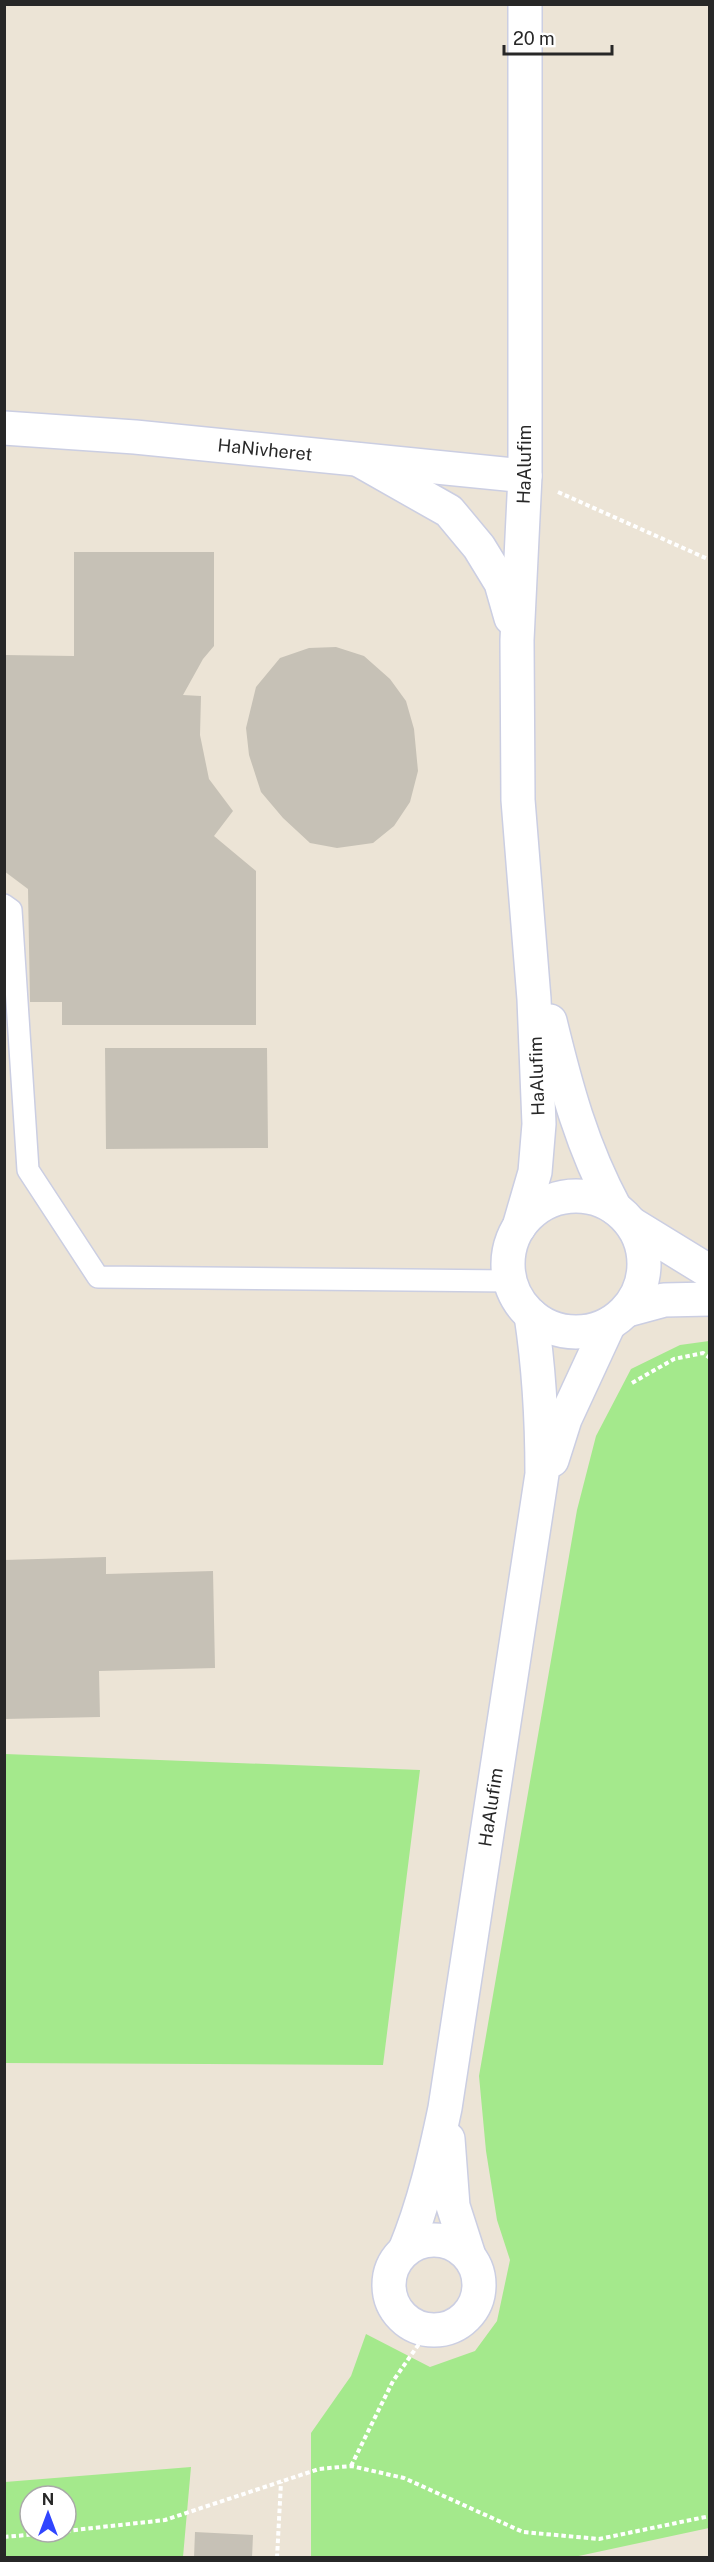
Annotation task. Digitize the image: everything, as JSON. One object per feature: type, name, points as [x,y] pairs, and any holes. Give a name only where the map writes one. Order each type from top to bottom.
[{"type":"street","name":"HaAlufim","points":[[519,1227],[535,1172],[539,1124],[534,999],[518,800],[517,640],[525,476],[525,4]]},
{"type":"street","name":"HaNivheret","points":[[4,428],[147,438],[525,476]]},
{"type":"street","points":[[359,460],[449,511],[479,548],[501,583],[517,640]]},
{"type":"street","name":"HaAlufim","points":[[527,922],[562,1073],[580,1131],[595,1171],[624,1216]]},
{"type":"street","points":[[710,1272],[595,1198],[574,1196],[552,1200],[534,1211],[519,1227],[511,1244],[508,1263],[510,1281],[517,1299],[531,1315],[548,1326],[568,1332],[589,1331],[618,1317],[664,1300],[710,1299]]},
{"type":"street","points":[[618,1317],[640,1290],[645,1268],[643,1245],[624,1216]]},
{"type":"street","name":"HaAlufim","points":[[405,2250],[431,2173],[445,2108],[542,1474],[542,1411],[531,1315]]},
{"type":"street","name":"HaAlufim","points":[[537,1508],[564,1419],[618,1317]]},
{"type":"street","name":"HaAlufim","points":[[445,2108],[453,2206],[469,2256]]},
{"type":"street","points":[[431,2240],[445,2241],[458,2247],[469,2256],[478,2278],[477,2300],[470,2313],[458,2324],[444,2330],[428,2331],[414,2327],[402,2318],[393,2306],[388,2290],[389,2276],[395,2262],[405,2250],[417,2243],[431,2240]]},
{"type":"lane","points":[[4,905],[11,910],[28,1170],[98,1277],[510,1281]]},
{"type":"path","points":[[525,476],[710,560]]},
{"type":"path","points":[[632,1383],[674,1359],[703,1353],[710,1358]]},
{"type":"path","points":[[351,2466],[393,2381],[428,2331]]},
{"type":"path","points":[[78,2530],[165,2520],[319,2469],[351,2466],[404,2478],[523,2532],[599,2539],[710,2516]]},
{"type":"path","points":[[277,2558],[281,2482]]},
{"type":"green space","points":[[709,1341],[709,2528],[574,2557],[311,2557],[311,2433],[351,2376],[366,2334],[430,2367],[475,2351],[497,2321],[510,2260],[497,2220],[486,2151],[479,2076],[577,1510],[596,1436],[631,1369],[680,1345]]},
{"type":"green space","points":[[5,1754],[420,1770],[383,2065],[5,2063]]},
{"type":"green space","points":[[191,2467],[183,2557],[5,2557],[5,2482]]},
{"type":"building","points":[[74,552],[214,552],[214,646],[203,659],[183,695],[201,696],[200,735],[209,779],[233,811],[214,836],[256,871],[256,1025],[62,1025],[62,1002],[30,1002],[28,889],[4,871],[4,655],[74,656]]},
{"type":"building","points":[[336,647],[364,656],[390,679],[406,701],[414,729],[418,771],[410,802],[394,826],[373,843],[337,848],[310,843],[283,818],[261,792],[249,755],[246,728],[256,687],[280,658],[309,648]]},
{"type":"building","points":[[105,1048],[267,1048],[268,1148],[106,1149]]},
{"type":"building","points":[[106,1557],[106,1574],[213,1571],[215,1668],[99,1671],[100,1717],[4,1719],[4,1560]]},
{"type":"building","points":[[195,2532],[253,2535],[252,2558],[194,2558]]}]
